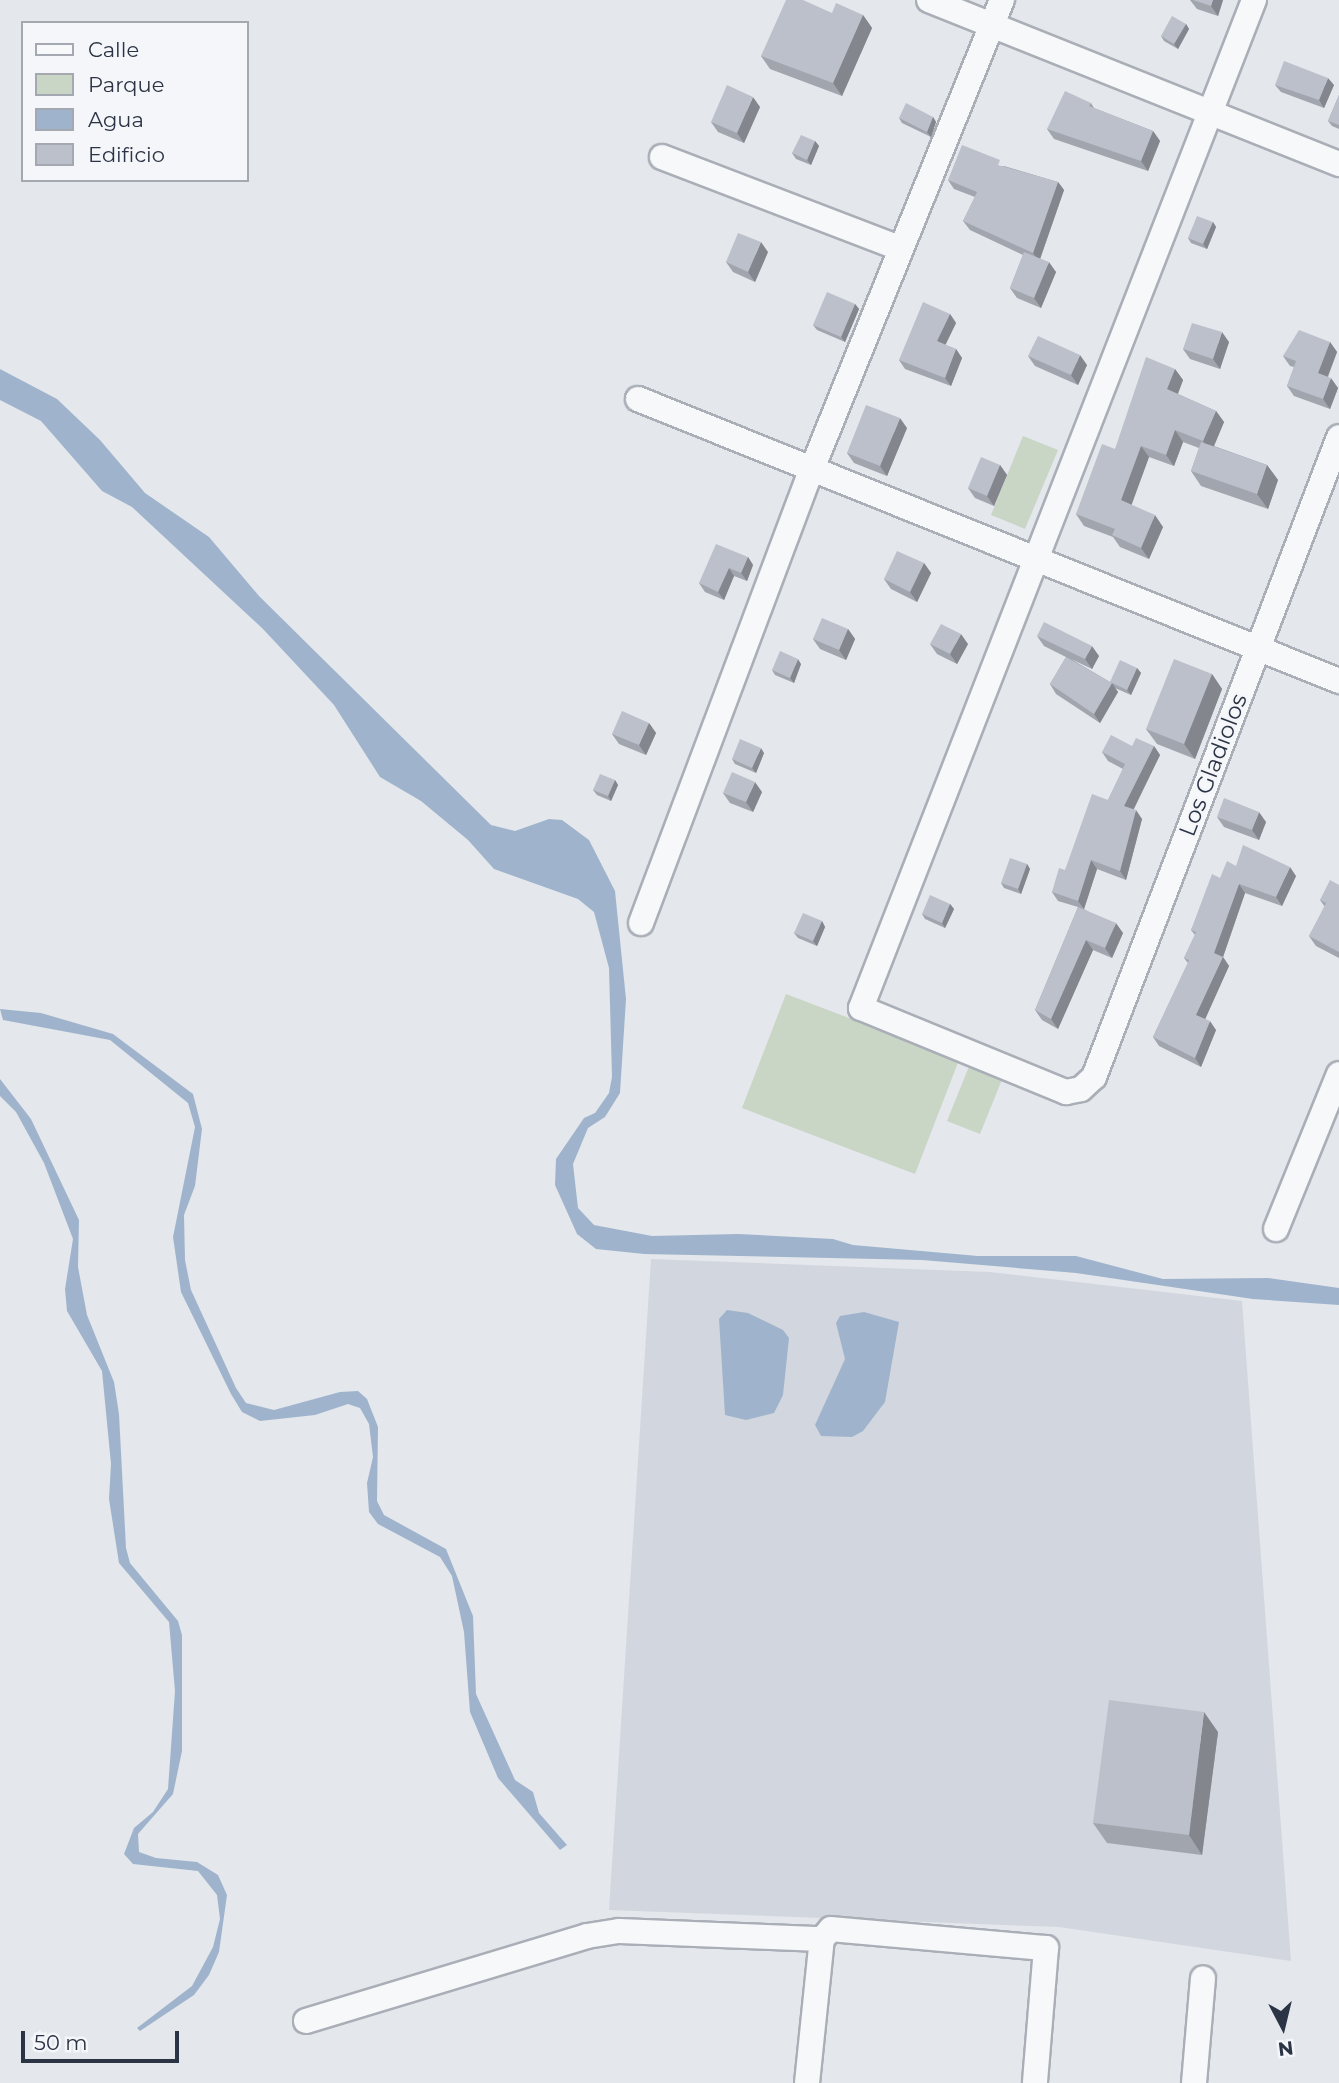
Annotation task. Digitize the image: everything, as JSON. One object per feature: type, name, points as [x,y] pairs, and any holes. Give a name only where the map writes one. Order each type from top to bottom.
[{"type":"street","points":[[929,0],[1339,164]]},
{"type":"street","points":[[641,923],[812,469],[899,248],[1002,0]]},
{"type":"street","points":[[1038,559],[1208,110],[1254,0]]},
{"type":"street","points":[[662,157],[899,248]]},
{"type":"street","points":[[638,399],[1339,681]]},
{"type":"street","name":"Los Gladiolos","points":[[1038,559],[861,1009],[1066,1092],[1081,1089],[1094,1077],[1339,437]]},
{"type":"street","points":[[1276,1229],[1339,1074]]},
{"type":"street","points":[[807,2083],[822,1939],[831,1928],[1046,1948],[1035,2083]]},
{"type":"street","points":[[306,2021],[587,1936],[619,1931],[822,1939]]},
{"type":"street","points":[[1194,2083],[1203,1978]]},
{"type":"shaded area","points":[[651,1259],[989,1272],[1242,1301],[1291,1961],[1059,1927],[609,1910]]},
{"type":"green space","points":[[1023,436],[1058,450],[1025,529],[991,515]]},
{"type":"green space","points":[[786,994],[959,1060],[915,1174],[742,1108]]},
{"type":"green space","points":[[970,1064],[1003,1077],[980,1134],[947,1121]]},
{"type":"water","points":[[0,369],[57,399],[100,440],[145,493],[209,537],[259,596],[491,825],[515,831],[549,819],[562,820],[589,840],[615,891],[626,999],[620,1093],[605,1117],[588,1128],[573,1164],[578,1208],[594,1225],[652,1236],[738,1234],[833,1239],[853,1245],[978,1256],[1076,1256],[1163,1279],[1268,1278],[1339,1288],[1339,1305],[1253,1299],[1076,1273],[922,1260],[644,1254],[596,1249],[577,1234],[555,1185],[556,1159],[584,1118],[595,1113],[609,1093],[612,1077],[609,968],[594,912],[578,899],[494,869],[468,840],[421,801],[380,777],[334,705],[263,629],[132,507],[102,491],[41,421],[0,400]]},
{"type":"water","points":[[0,1009],[41,1013],[113,1034],[193,1094],[202,1129],[195,1186],[184,1215],[185,1260],[191,1290],[236,1388],[246,1403],[274,1410],[340,1392],[358,1391],[367,1399],[378,1427],[377,1501],[384,1515],[446,1549],[473,1616],[476,1694],[515,1780],[533,1792],[539,1813],[567,1845],[560,1850],[498,1778],[470,1712],[464,1632],[452,1576],[440,1557],[378,1524],[369,1512],[367,1483],[373,1457],[369,1424],[360,1408],[348,1404],[315,1415],[260,1421],[242,1412],[231,1394],[181,1292],[173,1237],[195,1127],[188,1103],[110,1040],[3,1020]]},
{"type":"water","points":[[0,1079],[31,1119],[79,1220],[78,1267],[87,1315],[114,1382],[119,1414],[126,1548],[130,1563],[178,1621],[182,1635],[182,1751],[173,1794],[138,1834],[139,1852],[156,1858],[197,1862],[218,1875],[227,1895],[219,1952],[209,1975],[194,1995],[140,2031],[137,2028],[192,1986],[213,1947],[220,1919],[217,1895],[198,1871],[133,1864],[124,1854],[134,1828],[153,1812],[168,1789],[175,1691],[169,1622],[119,1563],[109,1499],[111,1464],[102,1371],[67,1311],[65,1289],[73,1239],[44,1163],[16,1112],[0,1096]]},
{"type":"water","points":[[727,1310],[748,1313],[783,1330],[789,1338],[783,1395],[774,1413],[746,1420],[725,1415],[719,1319]]},
{"type":"water","points":[[864,1312],[899,1322],[885,1402],[863,1431],[852,1437],[821,1436],[815,1425],[845,1359],[836,1323],[840,1316]]},
{"type":"building","points":[[786,0],[803,0],[832,13],[836,3],[863,15],[833,83],[761,56]]},
{"type":"building","points":[[1193,0],[1213,0],[1211,6]]},
{"type":"building","points":[[1172,16],[1186,24],[1174,44],[1161,36]]},
{"type":"building","points":[[1284,61],[1328,78],[1319,100],[1275,85]]},
{"type":"building","points":[[727,85],[753,97],[737,133],[711,122]]},
{"type":"building","points":[[1065,91],[1091,103],[1089,106],[1153,131],[1141,161],[1047,129]]},
{"type":"building","points":[[1339,95],[1339,125],[1328,121]]},
{"type":"building","points":[[906,103],[933,117],[927,132],[899,118]]},
{"type":"building","points":[[801,135],[815,141],[807,160],[792,153]]},
{"type":"building","points":[[962,145],[1000,160],[998,165],[1058,182],[1033,253],[963,221],[977,192],[948,180]]},
{"type":"building","points":[[1197,216],[1213,222],[1203,244],[1188,238]]},
{"type":"building","points":[[738,233],[761,242],[748,272],[726,262]]},
{"type":"building","points":[[1024,252],[1049,262],[1034,298],[1010,288]]},
{"type":"building","points":[[827,292],[855,304],[841,337],[813,325]]},
{"type":"building","points":[[923,302],[950,314],[937,341],[956,349],[945,378],[899,360]]},
{"type":"building","points":[[1192,323],[1222,332],[1213,359],[1183,349]]},
{"type":"building","points":[[1299,330],[1330,342],[1318,373],[1331,378],[1323,399],[1287,386],[1296,361],[1283,356]]},
{"type":"building","points":[[1038,336],[1080,355],[1071,375],[1028,356]]},
{"type":"building","points":[[1146,357],[1175,369],[1167,389],[1216,411],[1203,441],[1175,430],[1166,455],[1141,446],[1121,500],[1155,515],[1141,548],[1112,535],[1115,529],[1076,514],[1102,444],[1115,449]]},
{"type":"building","points":[[866,405],[900,418],[880,466],[847,453]]},
{"type":"building","points":[[1201,442],[1267,465],[1257,494],[1191,471]]},
{"type":"building","points":[[981,457],[1000,465],[987,496],[968,488]]},
{"type":"building","points":[[716,544],[748,557],[741,573],[729,568],[718,592],[699,583]]},
{"type":"building","points":[[897,551],[924,563],[910,592],[884,579]]},
{"type":"building","points":[[822,618],[848,629],[839,650],[813,639]]},
{"type":"building","points":[[1044,622],[1092,646],[1085,659],[1037,636]]},
{"type":"building","points":[[941,624],[961,634],[950,654],[930,644]]},
{"type":"building","points":[[780,651],[798,659],[790,678],[772,670]]},
{"type":"building","points":[[1066,657],[1112,683],[1094,714],[1050,684]]},
{"type":"building","points":[[1174,659],[1212,674],[1184,744],[1146,729]]},
{"type":"building","points":[[1120,660],[1137,668],[1127,690],[1110,682]]},
{"type":"building","points":[[622,711],[649,723],[639,745],[612,734]]},
{"type":"building","points":[[1111,735],[1132,746],[1136,738],[1154,746],[1124,806],[1136,810],[1120,871],[1091,860],[1078,901],[1052,892],[1059,868],[1065,870],[1092,794],[1108,800],[1125,764],[1102,752]]},
{"type":"building","points":[[740,739],[761,748],[752,768],[732,759]]},
{"type":"building","points":[[732,772],[755,782],[746,802],[723,793]]},
{"type":"building","points":[[600,774],[615,780],[608,796],[593,790]]},
{"type":"building","points":[[1224,798],[1259,812],[1252,830],[1217,817]]},
{"type":"building","points":[[1243,845],[1290,867],[1276,897],[1239,884],[1214,953],[1223,957],[1196,1015],[1210,1021],[1195,1058],[1153,1037],[1189,960],[1184,958],[1196,932],[1191,930],[1212,874],[1220,878],[1227,861],[1236,866]]},
{"type":"building","points":[[1010,858],[1027,864],[1018,889],[1001,883]]},
{"type":"building","points":[[1330,880],[1339,885],[1339,952],[1309,936],[1326,903],[1320,900]]},
{"type":"building","points":[[930,895],[950,904],[942,923],[922,914]]},
{"type":"building","points":[[1078,907],[1116,923],[1105,948],[1086,940],[1051,1019],[1035,1010]]},
{"type":"building","points":[[803,913],[822,921],[813,941],[794,933]]},
{"type":"building","points":[[1109,1700],[1204,1712],[1189,1835],[1093,1823]]}]
